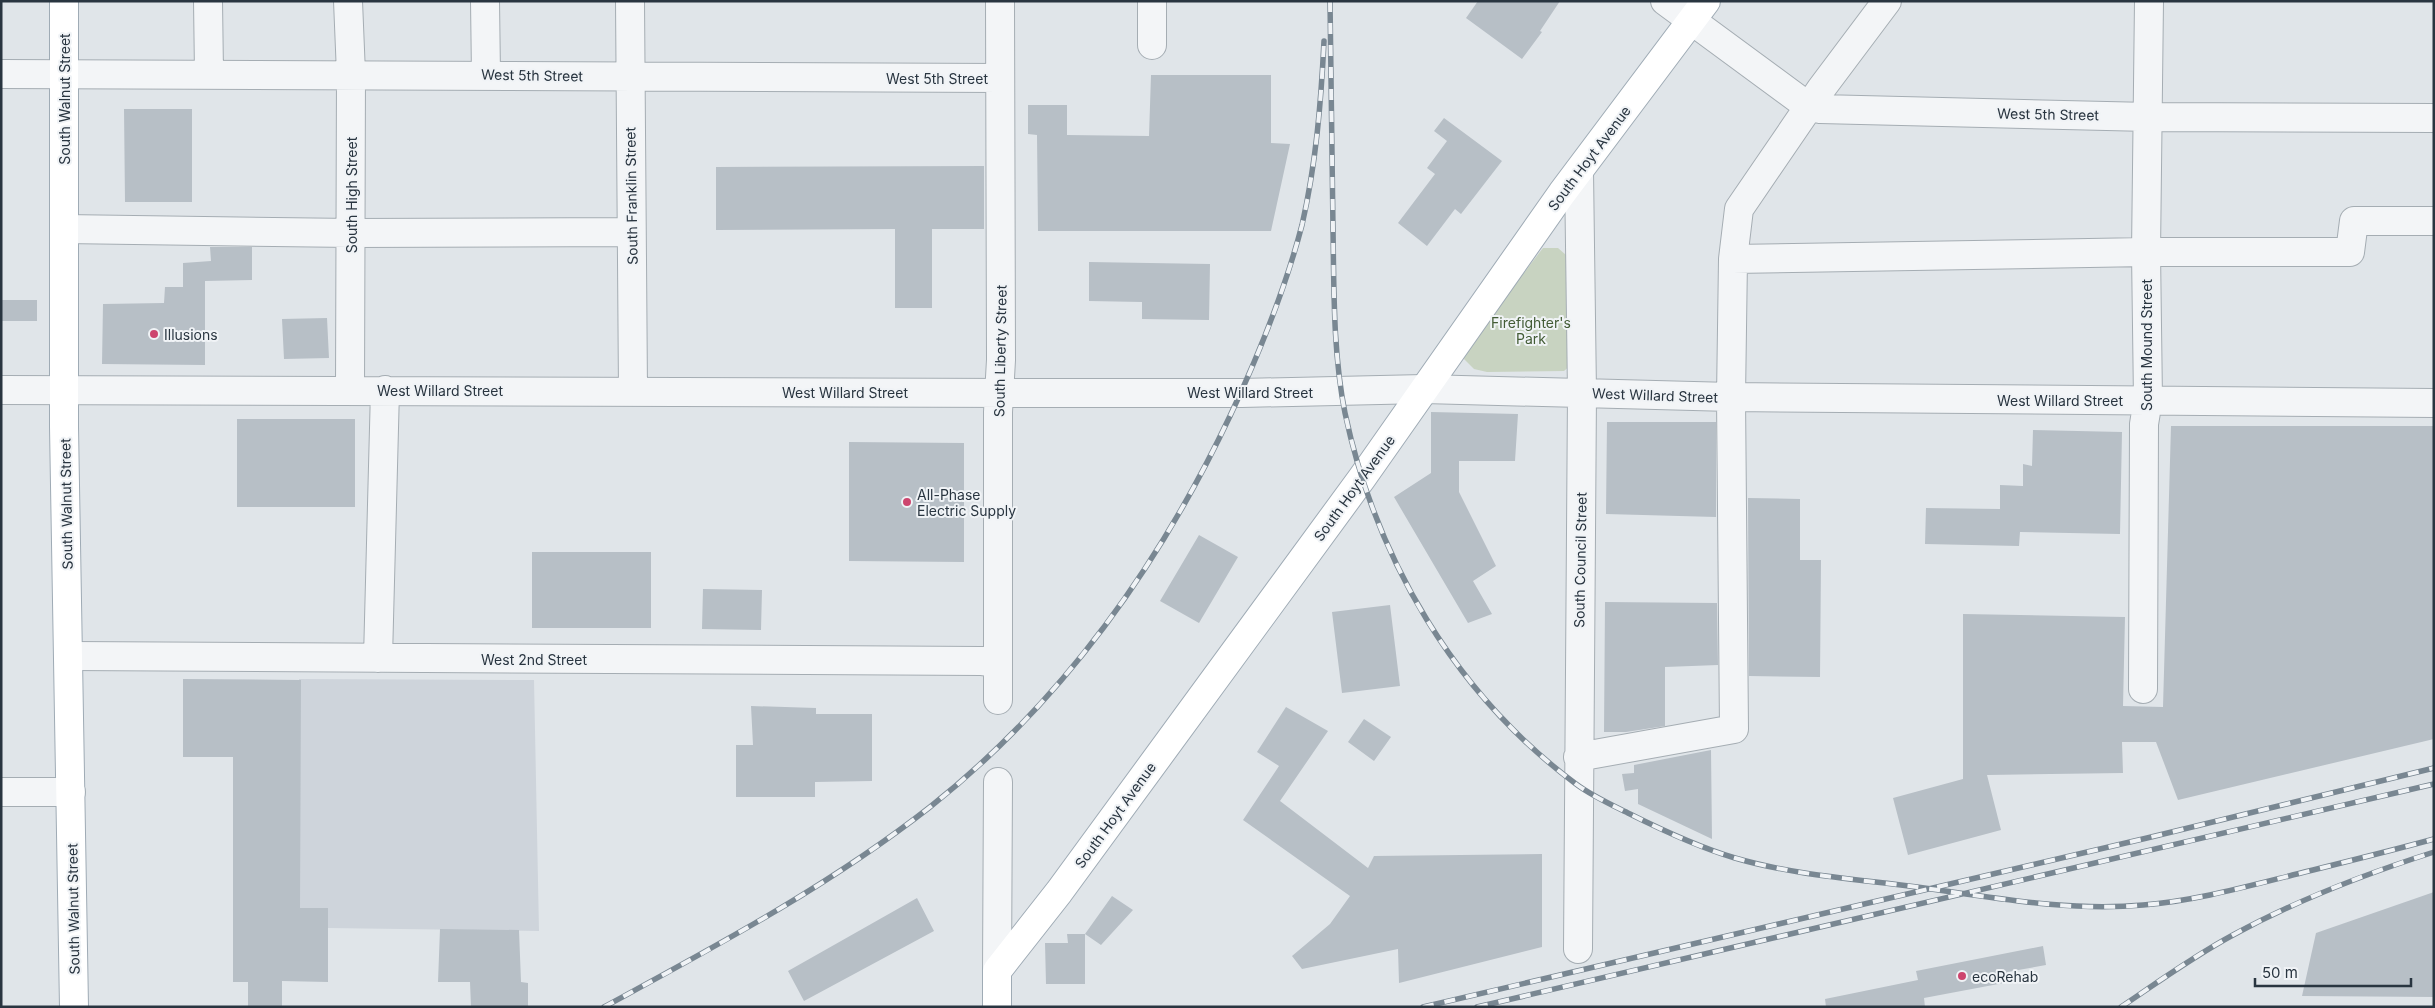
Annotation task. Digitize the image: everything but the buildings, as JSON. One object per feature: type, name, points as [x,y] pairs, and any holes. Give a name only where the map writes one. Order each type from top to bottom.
[{"type":"main road","name":"South Walnut Street","points":[[64,1],[66,390],[64,427],[70,656],[74,1007]]},
{"type":"main road","name":"South Hoyt Avenue","points":[[997,971],[1059,892],[1362,478],[1579,171],[1698,12]]},
{"type":"main road","points":[[997,971],[997,1007]]},
{"type":"street","points":[[208,1],[208,73]]},
{"type":"street","name":"South High Street","points":[[348,1],[351,74],[352,233],[350,390]]},
{"type":"street","points":[[485,1],[486,75]]},
{"type":"street","name":"South Franklin Street","points":[[630,1],[633,391]]},
{"type":"street","name":"South Liberty Street","points":[[998,700],[1000,1]]},
{"type":"street","points":[[1152,1],[1152,46]]},
{"type":"street","points":[[1665,1],[1698,12],[1706,31],[1809,107]]},
{"type":"street","points":[[1578,757],[1734,729],[1731,397],[1733,259],[1739,209],[1809,107],[1887,1]]},
{"type":"street","name":"South Mound Street","points":[[2143,689],[2144,424],[2148,400],[2146,252],[2149,1]]},
{"type":"street","name":"West 5th Street","points":[[1,74],[208,73],[1000,78]]},
{"type":"street","name":"West 5th Street","points":[[1809,107],[2149,117],[2434,118]]},
{"type":"street","name":"South Council Street","points":[[1578,950],[1582,393],[1579,171]]},
{"type":"street","points":[[1733,259],[2146,252],[2350,252],[2354,221],[2434,221]]},
{"type":"street","points":[[64,229],[352,233],[631,232]]},
{"type":"street","name":"West Willard Street","points":[[1,390],[1250,392],[1424,389],[1731,397],[2434,403]]},
{"type":"street","points":[[378,658],[385,390]]},
{"type":"street","name":"West 2nd Street","points":[[70,656],[791,658],[982,661],[998,663]]},
{"type":"street","points":[[997,971],[998,782]]},
{"type":"street","points":[[1,792],[71,792]]},
{"type":"shaded area","points":[[299,679],[534,680],[539,931],[328,928],[328,908],[300,908]]},
{"type":"green space","name":"Firefighter's Park","points":[[1543,248],[1558,248],[1566,255],[1571,365],[1564,371],[1487,372],[1474,369],[1464,359],[1466,348]]},
{"type":"railway","points":[[1330,1],[1336,344],[1345,413],[1359,467],[1377,520],[1400,571],[1427,620],[1458,666],[1493,709],[1533,748],[1576,784],[1609,804],[1681,838],[1721,854],[1757,864],[1825,876],[2001,899],[2086,907],[2143,905],[2217,894],[2434,839]]},
{"type":"railway","points":[[604,1007],[771,914],[892,836],[978,766],[1022,723],[1064,677],[1102,629],[1172,526],[1202,472],[1241,393],[1270,322],[1288,274],[1307,202],[1317,133],[1324,41]]},
{"type":"railway","points":[[1423,1007],[2147,838],[2434,768]]},
{"type":"railway","points":[[1477,1007],[2434,784]]},
{"type":"railway","points":[[2121,1007],[2176,969],[2257,922],[2382,869],[2434,852]]},
{"type":"place","name":"Illusions","points":[[154,334]]},
{"type":"place","name":"All-Phase Electric Supply","points":[[907,502]]},
{"type":"place","name":"ecoRehab","points":[[1962,976]]}]
